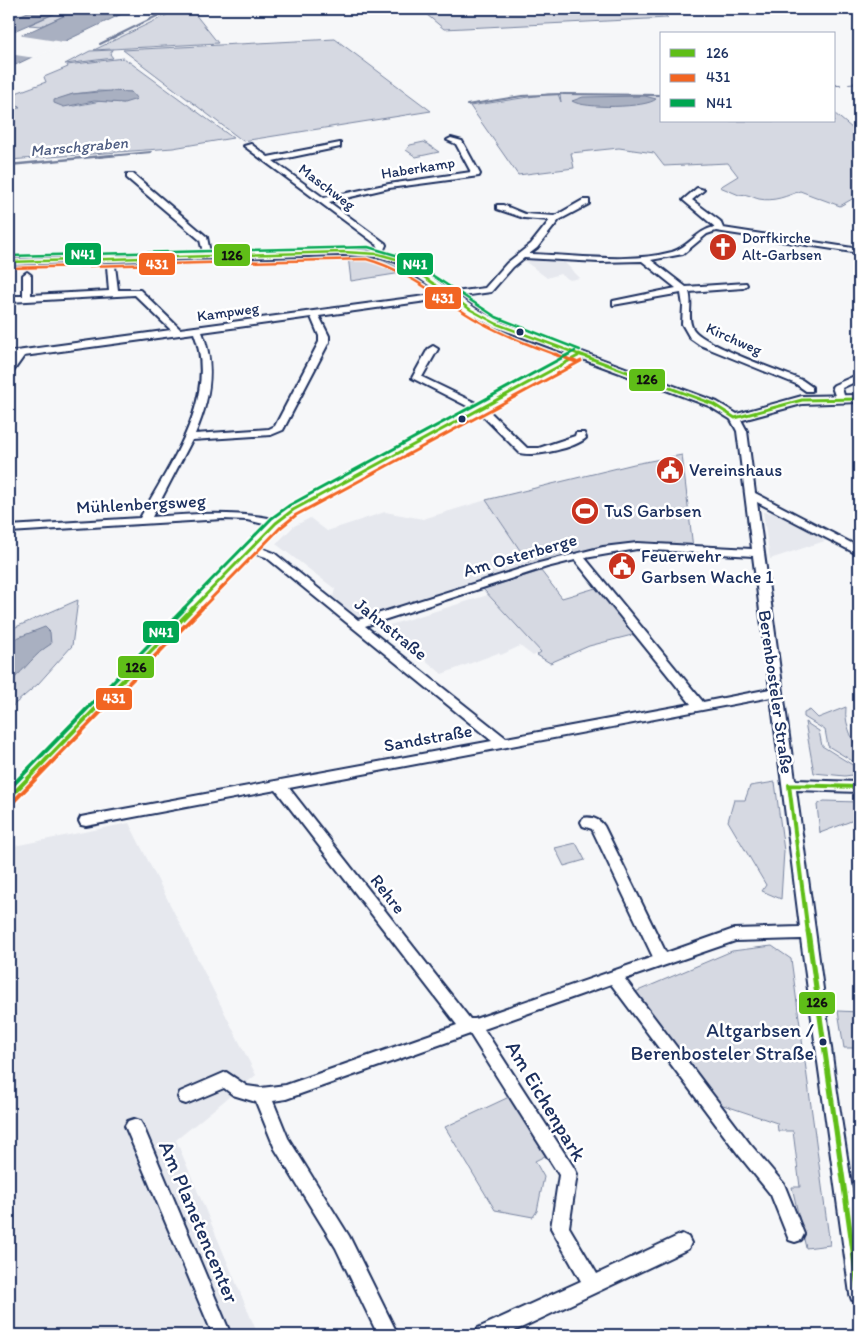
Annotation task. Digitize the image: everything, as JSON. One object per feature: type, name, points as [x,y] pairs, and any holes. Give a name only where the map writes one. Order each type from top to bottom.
[{"type":"main road","points":[[9,262],[352,252],[378,254],[407,264],[451,296],[497,324],[578,356],[713,404],[735,418],[802,400],[859,399]]},
{"type":"street","name":"Haberkamp","points":[[323,202],[389,186],[476,174],[459,144],[452,140]]},
{"type":"street","points":[[267,160],[337,145]]},
{"type":"street","name":"Maschweg","points":[[248,146],[381,244],[378,254]]},
{"type":"street","points":[[130,176],[204,239],[208,256]]},
{"type":"street","points":[[700,190],[687,200],[717,223],[720,229]]},
{"type":"street","points":[[500,207],[524,216],[556,218],[586,202]]},
{"type":"street","name":"Kampweg","points":[[9,355],[451,296],[490,289],[510,265],[524,256],[556,218]]},
{"type":"street","points":[[524,256],[645,260],[679,253],[704,231],[720,229],[859,250]]},
{"type":"street","points":[[645,260],[684,290]]},
{"type":"street","points":[[111,266],[114,293]]},
{"type":"street","points":[[27,275],[27,297]]},
{"type":"street","points":[[616,303],[684,290],[743,285]]},
{"type":"street","name":"Kirchweg","points":[[684,290],[687,296],[686,328],[692,335],[703,343],[799,382],[809,389]]},
{"type":"street","points":[[9,299],[137,292],[178,332]]},
{"type":"street","points":[[188,437],[271,432],[279,428],[324,342],[324,336],[314,314]]},
{"type":"street","points":[[144,521],[188,437],[201,401],[206,376],[205,353],[197,330]]},
{"type":"street","points":[[433,349],[417,378],[481,409],[524,451],[540,451],[581,438],[580,435]]},
{"type":"street","points":[[9,371],[21,354]]},
{"type":"street","points":[[9,798],[276,523],[293,510],[578,356]]},
{"type":"street","points":[[840,399],[838,387],[859,377]]},
{"type":"street","name":"Berenbosteler Straße","points":[[735,418],[742,431],[808,933],[859,1294]]},
{"type":"street","points":[[750,494],[859,551]]},
{"type":"street","name":"Mühlenbergsweg","points":[[9,529],[239,516],[276,523]]},
{"type":"street","name":"Am Osterberge","points":[[358,624],[543,565],[629,546],[757,553]]},
{"type":"street","name":"Jahnstraße","points":[[252,548],[270,555],[358,624],[503,743]]},
{"type":"street","points":[[578,557],[700,706]]},
{"type":"street","name":"Sandstraße","points":[[86,821],[777,692]]},
{"type":"street","name":"Rehre","points":[[279,784],[470,1026]]},
{"type":"street","points":[[789,785],[859,787]]},
{"type":"street","points":[[588,822],[597,826],[661,960]]},
{"type":"street","points":[[186,1097],[226,1079],[233,1089],[245,1094],[263,1096],[286,1092],[734,935],[808,933]]},
{"type":"street","points":[[614,976],[744,1149],[778,1190],[795,1234]]},
{"type":"street","name":"Am Eichenpark","points":[[470,1026],[568,1174],[560,1228],[593,1285]]},
{"type":"street","points":[[263,1096],[268,1114],[293,1165],[326,1214],[388,1335]]},
{"type":"street","name":"Am Planetencenter","points":[[134,1126],[222,1335]]},
{"type":"street","points":[[485,1335],[682,1243]]},
{"type":"shaded area","points":[[65,9],[79,9],[41,26],[29,25]]},
{"type":"shaded area","points":[[179,9],[191,9],[218,43],[94,50]]},
{"type":"shaded area","points":[[420,9],[658,9],[668,18],[444,29]]},
{"type":"shaded area","points":[[335,39],[431,111],[243,141],[123,50]]},
{"type":"shaded area","points":[[113,50],[110,54],[113,58],[65,64],[90,51]]},
{"type":"shaded area","points":[[124,58],[233,138],[173,148],[9,160],[9,109],[20,108],[14,102],[13,94],[46,82],[44,77],[68,67],[67,65]],"holes":[[[98,91],[131,92],[124,103],[101,101],[74,106],[54,101],[73,94]]]},
{"type":"shaded area","points":[[548,94],[558,94],[561,102],[560,94],[660,95],[660,122],[836,122],[836,115],[859,134],[859,195],[840,206],[800,191],[775,199],[759,199],[747,195],[739,195],[720,187],[738,176],[728,163],[664,166],[654,153],[619,148],[571,153],[574,168],[518,175],[470,106]]},
{"type":"shaded area","points":[[424,142],[439,152],[416,157],[406,150],[410,145]]},
{"type":"shaded area","points":[[348,256],[380,259],[408,272],[351,281]]},
{"type":"shaded area","points":[[538,259],[562,260],[580,278],[570,280],[560,274],[547,278],[526,262]]},
{"type":"shaded area","name":"TuS Garbsen","points":[[682,455],[693,548],[628,543],[530,565],[486,500],[634,464]]},
{"type":"shaded area","points":[[486,500],[530,565],[364,617],[357,617],[333,597],[335,589],[276,544],[294,526],[310,518],[327,531],[385,512],[423,519]]},
{"type":"shaded area","points":[[763,512],[777,513],[828,540],[770,559]]},
{"type":"shaded area","points":[[541,571],[562,598],[599,587],[636,634],[589,646],[550,663],[537,655],[541,652],[483,589]]},
{"type":"shaded area","points":[[488,595],[541,652],[533,656],[520,646],[501,655],[498,653],[442,674],[391,631],[383,627]]},
{"type":"shaded area","points":[[78,600],[72,646],[38,684],[9,709],[9,630]]},
{"type":"shaded area","points":[[846,707],[847,722],[857,750],[859,765],[828,746],[825,730],[804,717],[804,713],[810,710],[818,718]]},
{"type":"shaded area","points":[[805,722],[819,731],[822,746],[859,769],[859,774],[845,776],[814,773]]},
{"type":"shaded area","points":[[775,782],[784,851],[781,899],[762,891],[766,885],[728,821],[734,800],[745,800],[750,786]]},
{"type":"shaded area","points":[[824,801],[859,802],[859,818],[820,833],[817,805]]},
{"type":"shaded area","points":[[129,823],[256,1075],[176,1140],[258,1335],[9,1335],[9,847]]},
{"type":"shaded area","points":[[576,843],[585,860],[564,866],[555,848]]},
{"type":"shaded area","points":[[772,946],[791,959],[830,1245],[806,1248],[792,1187],[800,1187],[793,1131],[778,1131],[777,1123],[717,1103],[633,993],[732,951]]},
{"type":"shaded area","points":[[838,1011],[859,1012],[859,1048],[844,1048]]},
{"type":"shaded area","points":[[509,1097],[547,1155],[535,1161],[544,1177],[537,1211],[533,1217],[495,1210],[445,1127]]},
{"type":"water","points":[[35,9],[65,9],[9,33],[9,20]]},
{"type":"water","points":[[79,9],[132,9],[9,68],[9,41]]},
{"type":"water","points":[[111,91],[131,92],[137,99],[124,103],[94,101],[64,107],[54,103],[54,100],[73,94]]},
{"type":"water","points":[[645,96],[656,99],[628,106],[588,105],[572,101],[583,97]]},
{"type":"water","points":[[45,627],[50,632],[51,644],[40,652],[11,681],[9,680],[9,641]]},
{"type":"pier","points":[[17,35],[67,43],[35,58],[9,54],[9,39]]},
{"type":"waterway","points":[[100,44],[171,9]]},
{"type":"waterway","name":"Marschgraben","points":[[849,84],[859,83]]},
{"type":"waterway","name":"Marschgraben","points":[[467,105],[522,96],[561,94]]},
{"type":"waterway","name":"Marschgraben","points":[[563,94],[660,95]]},
{"type":"waterway","name":"Marschgraben","points":[[99,157],[151,152]]},
{"type":"waterway","name":"Marschgraben","points":[[9,165],[113,155]]},
{"type":"transit line","name":"N41","points":[[9,256],[343,246],[368,247],[406,258],[496,317],[580,350]]},
{"type":"transit line","name":"126","points":[[9,262],[343,252],[378,254],[400,260],[471,310],[497,324],[713,404],[735,418],[802,400],[859,399]]},
{"type":"transit line","name":"431","points":[[9,268],[366,259],[383,264],[412,277],[480,322],[503,334],[576,362]]},
{"type":"transit line","name":"N41","points":[[9,789],[272,518],[290,505],[575,351]]},
{"type":"transit line","name":"126","points":[[9,798],[276,523],[293,510],[578,356]]},
{"type":"transit line","name":"431","points":[[13,802],[280,528],[296,515],[581,361]]},
{"type":"transit line","name":"126","points":[[789,785],[829,1092],[859,1294]]},
{"type":"transit line","name":"126","points":[[789,785],[859,787]]},
{"type":"place","name":"Dorfkirche Alt-Garbsen","points":[[723,247]]},
{"type":"place","name":"Vereinshaus","points":[[670,470]]},
{"type":"place","name":"TuS Garbsen","points":[[585,511]]},
{"type":"place","name":"Feuerwehr Garbsen Wache 1","points":[[622,566]]},
{"type":"place","name":"Altgarbsen / Berenbosteler Straße","points":[[823,1042]]}]
